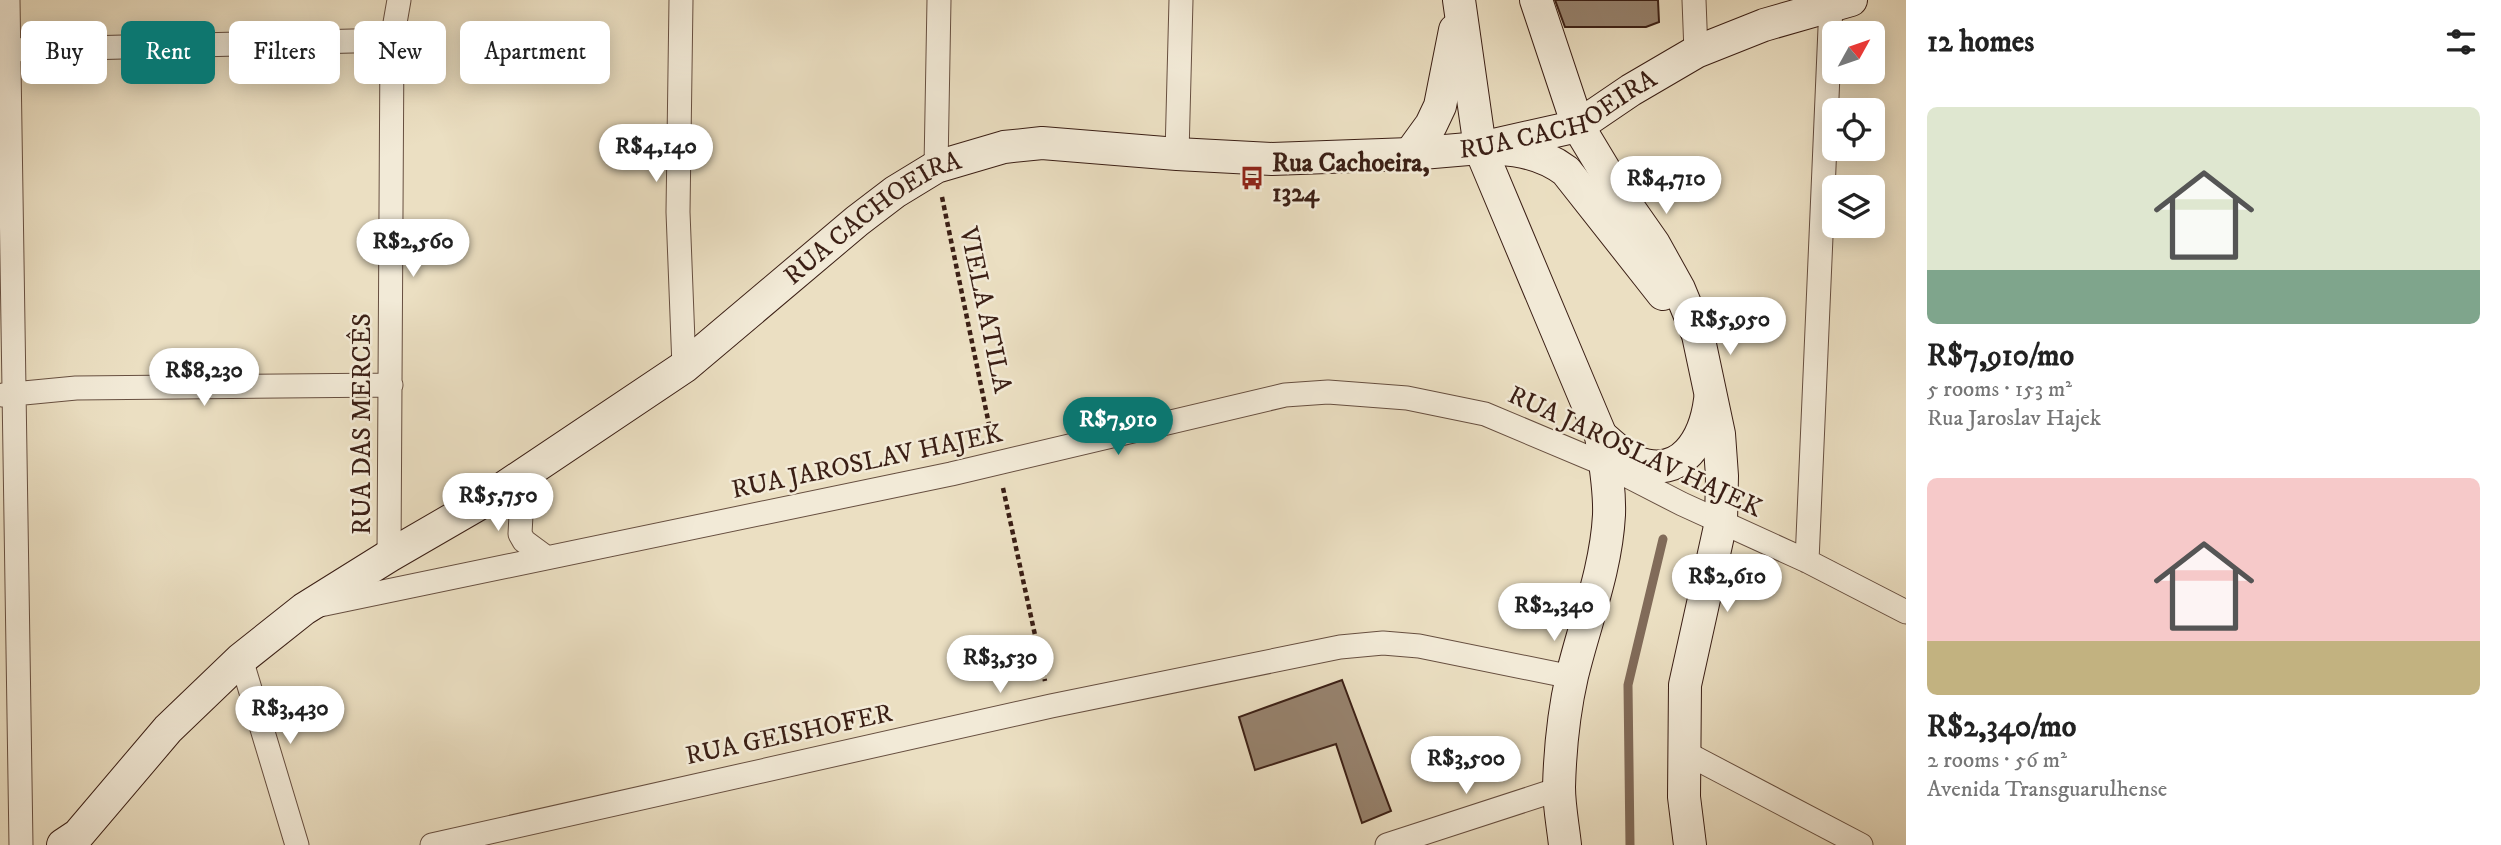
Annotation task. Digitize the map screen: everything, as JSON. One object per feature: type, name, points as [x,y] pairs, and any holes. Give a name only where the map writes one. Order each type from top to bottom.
[{"type":"main road","points":[[1536,0],[1578,126],[1679,289],[1698,335],[1719,434],[1723,476],[1721,522],[1685,685],[1685,797],[1690,845]]},
{"type":"main road","name":"RUA CACHOEIRA","points":[[63,845],[78,835],[168,729],[241,659],[304,609],[389,555],[451,522],[684,367],[857,221],[895,192],[936,167],[1004,147],[1042,143],[1272,159],[1410,155],[1480,148],[1578,126],[1631,90],[1696,52],[1764,25],[1841,3]]},
{"type":"main road","points":[[1459,6],[1480,148],[1603,450],[1609,513],[1605,551],[1572,677],[1562,740],[1559,789],[1565,845]]},
{"type":"main road","points":[[1410,155],[1431,125],[1440,106],[1459,6]]},
{"type":"main road","points":[[1480,148],[1534,154],[1551,160],[1566,171],[1698,335]]},
{"type":"main road","points":[[1641,482],[1693,451],[1709,413],[1711,391]]},
{"type":"main road","points":[[1603,450],[1651,466],[1670,465]]},
{"type":"street","points":[[8,0],[8,394],[16,576],[21,845]]},
{"type":"street","name":"RUA DAS MERCÊS","points":[[396,21],[400,0]]},
{"type":"street","points":[[681,0],[678,212],[684,367]]},
{"type":"street","points":[[936,167],[939,0]]},
{"type":"street","points":[[1177,154],[1181,0]]},
{"type":"street","points":[[1694,0],[1696,52]]},
{"type":"street","points":[[1807,561],[1841,3]]},
{"type":"street","points":[[9,50],[354,41]]},
{"type":"street","name":"RUA DAS MERCÊS","points":[[389,555],[392,84]]},
{"type":"street","points":[[8,394],[76,388],[391,385]]},
{"type":"street","name":"RUA JAROSLAV HAJEK","points":[[304,609],[997,463],[1273,397],[1328,392],[1407,398],[1485,414],[1603,450],[1641,482],[1807,561],[1906,612]]},
{"type":"street","points":[[523,476],[520,534],[524,541],[547,558]]},
{"type":"street","name":"RUA GEISHOFER","points":[[432,845],[1051,706],[1340,647],[1383,643],[1419,646],[1572,677]]},
{"type":"street","points":[[241,659],[297,845]]},
{"type":"street","points":[[1684,751],[1861,845]]},
{"type":"street","points":[[1387,845],[1559,789]]},
{"type":"path","name":"VIELA ATILA","points":[[936,167],[997,463],[1051,706]]},
{"type":"building","points":[[1555,0],[1658,0],[1659,22],[1646,27],[1565,27]]},
{"type":"building","points":[[1342,680],[1391,811],[1362,823],[1336,744],[1255,770],[1239,717]]},
{"type":"waterway","points":[[1630,845],[1628,685],[1663,539]]},
{"type":"place","name":"Rua Cachoeira, 1324","points":[[1252,178]]}]
